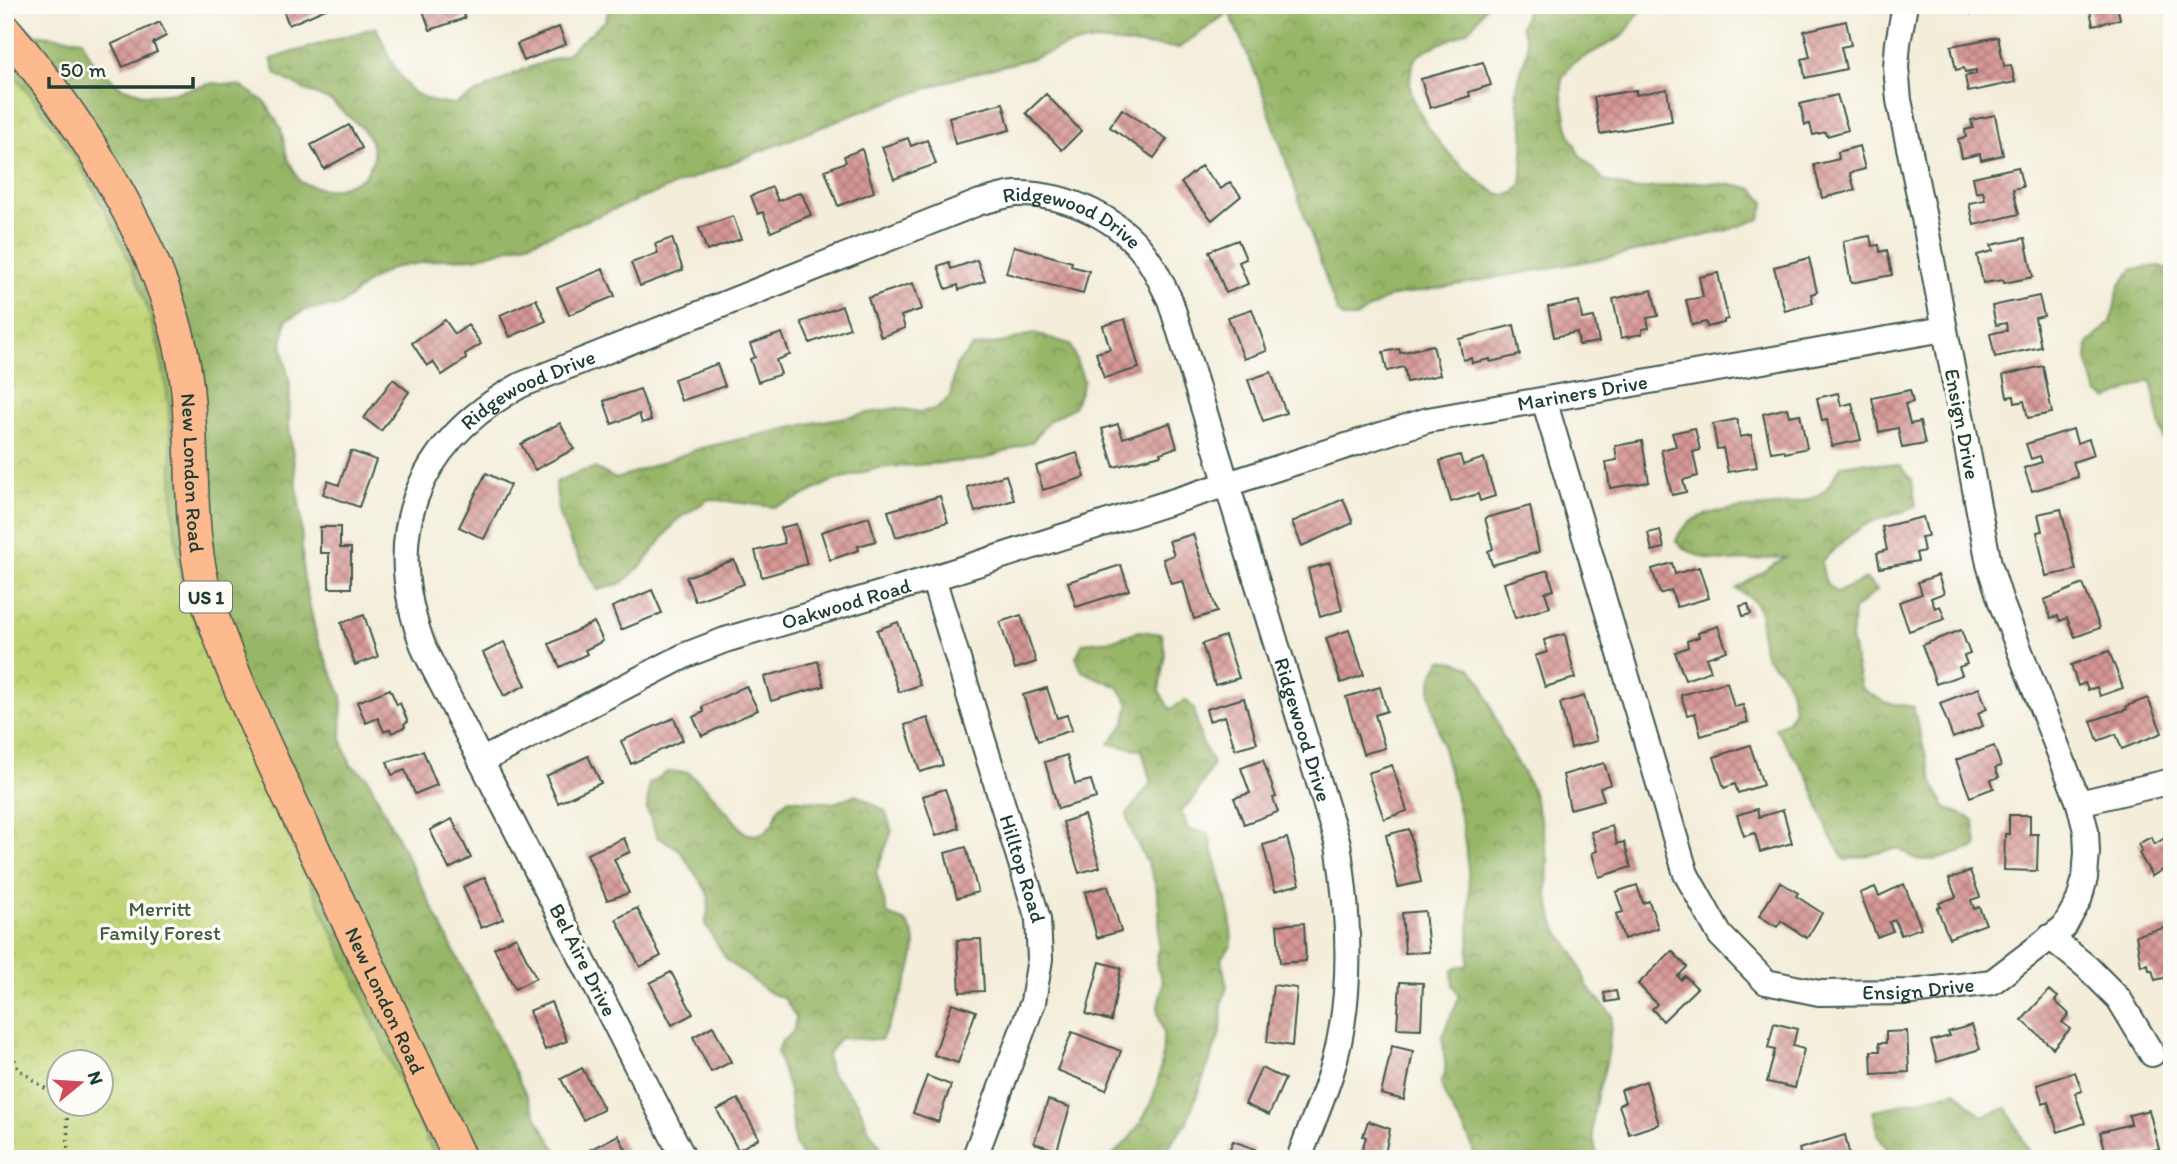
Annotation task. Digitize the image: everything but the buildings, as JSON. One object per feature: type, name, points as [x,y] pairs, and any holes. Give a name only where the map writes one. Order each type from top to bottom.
[{"type":"main road","name":"New London Road","points":[[5,30],[41,72],[76,123],[134,223],[157,272],[177,328],[186,378],[198,559],[207,601],[223,649],[261,739],[460,1159]]},
{"type":"street","name":"Ensign Drive","points":[[1544,400],[1686,874],[1720,935],[1766,982],[1819,993],[1912,992],[1992,982],[2064,927],[2079,900],[2085,878],[2086,831],[2079,803],[2002,605],[1989,564],[1897,83],[1898,43],[1905,5]]},
{"type":"street","name":"Ridgewood Drive","points":[[481,761],[419,636],[410,601],[405,559],[405,540],[414,503],[432,465],[457,431],[484,407],[521,384],[980,202],[1015,194],[1057,199],[1093,211],[1125,232],[1149,260],[1170,300],[1338,844],[1346,896],[1348,960],[1343,1015],[1332,1071],[1299,1159]]},
{"type":"street","name":"Mariners Drive","points":[[1226,485],[1428,420],[1944,329]]},
{"type":"street","name":"Oakwood Road","points":[[481,761],[686,655],[725,639],[933,578],[1226,485]]},
{"type":"street","name":"Hilltop Road","points":[[933,578],[1024,870],[1041,939],[1038,982],[1033,1002],[974,1159]]},
{"type":"street","name":"Bel Aire Drive","points":[[481,761],[684,1159]]},
{"type":"street","points":[[2079,803],[2172,781]]},
{"type":"street","points":[[2050,937],[2087,967],[2119,999],[2152,1054]]},
{"type":"path","points":[[5,1033],[18,1069],[46,1089]]},
{"type":"path","points":[[67,1118],[68,1159]]},
{"type":"green space","points":[[609,5],[1487,5],[1467,31],[1429,48],[1417,57],[1411,71],[1410,87],[1420,113],[1444,148],[1489,189],[1505,195],[1513,193],[1522,184],[1523,135],[1517,95],[1518,80],[1527,52],[1521,26],[1529,5],[1645,5],[1623,36],[1573,63],[1562,78],[1562,97],[1568,129],[1578,153],[1604,180],[1633,190],[1697,182],[1737,185],[1753,189],[1765,202],[1760,219],[1725,231],[1611,257],[1389,297],[1354,318],[1344,318],[1337,311],[1258,79],[1229,12],[1179,48],[1095,41],[1066,46],[1037,57],[960,77],[860,112],[534,241],[476,258],[442,259],[392,268],[367,283],[340,306],[308,309],[286,320],[282,345],[290,385],[289,426],[301,518],[303,575],[317,639],[342,696],[341,739],[351,765],[367,777],[542,1127],[562,1159],[5,1159],[5,12],[35,34],[82,40],[94,64],[121,87],[146,95],[177,92],[213,83],[241,86],[265,102],[281,128],[287,157],[300,182],[327,189],[365,177],[374,157],[371,141],[362,128],[331,101],[276,74],[271,59],[376,27],[395,69],[412,92],[434,102],[455,104],[522,70],[565,55],[606,20]]},
{"type":"green space","name":"Merritt Family Forest","points":[[5,66],[60,137],[86,177],[130,262],[159,351],[167,394],[175,528],[182,581],[190,607],[241,732],[436,1159],[5,1159]]},
{"type":"green space","points":[[2160,266],[2172,272],[2172,480],[2151,380],[2108,399],[2097,393],[2087,360],[2088,344],[2111,322],[2119,286],[2133,269]]},
{"type":"green space","points":[[1034,333],[1070,344],[1084,381],[1074,407],[1049,421],[1032,442],[981,460],[878,468],[830,482],[774,507],[709,499],[677,520],[642,565],[622,583],[598,590],[571,544],[558,512],[556,482],[595,468],[616,479],[701,448],[812,423],[897,408],[920,412],[936,409],[950,397],[956,365],[972,347],[1005,342]]},
{"type":"green space","points":[[1861,462],[1900,466],[1912,480],[1916,506],[1863,526],[1821,562],[1825,581],[1836,593],[1866,579],[1877,590],[1854,610],[1851,638],[1861,688],[1884,702],[1913,707],[1933,783],[1945,807],[1974,820],[1977,847],[1936,860],[1917,860],[1899,848],[1845,860],[1830,836],[1808,777],[1775,728],[1788,721],[1794,711],[1790,690],[1780,670],[1765,654],[1761,617],[1756,604],[1736,589],[1786,557],[1743,561],[1714,560],[1688,550],[1676,541],[1686,526],[1701,516],[1720,511],[1807,500],[1828,487],[1842,465]]},
{"type":"green space","points":[[1139,631],[1162,634],[1165,653],[1159,691],[1170,709],[1186,700],[1194,709],[1201,740],[1213,764],[1192,801],[1181,810],[1189,830],[1208,833],[1230,914],[1232,945],[1221,958],[1227,987],[1222,1002],[1221,1031],[1186,1124],[1172,1141],[1166,1159],[1107,1159],[1134,1133],[1143,1118],[1151,1102],[1161,1068],[1163,1031],[1158,1004],[1163,985],[1157,969],[1159,912],[1154,880],[1132,832],[1127,814],[1151,783],[1142,750],[1109,744],[1125,722],[1129,704],[1118,687],[1082,671],[1076,657],[1083,643],[1113,640]]},
{"type":"green space","points":[[1441,660],[1469,667],[1481,681],[1502,735],[1531,787],[1548,860],[1547,893],[1555,926],[1575,955],[1588,987],[1612,1015],[1607,1059],[1594,1109],[1593,1133],[1599,1159],[1475,1159],[1469,1139],[1444,1093],[1441,1083],[1445,1067],[1444,1033],[1459,996],[1453,985],[1452,971],[1456,967],[1468,965],[1470,913],[1469,878],[1462,825],[1430,694],[1432,676]]},
{"type":"green space","points":[[667,772],[688,772],[708,790],[745,833],[755,835],[765,832],[773,823],[779,807],[789,799],[834,803],[856,794],[885,811],[892,831],[876,872],[888,915],[906,922],[913,933],[913,960],[904,989],[881,1040],[840,1038],[827,1055],[830,1072],[858,1103],[869,1130],[882,1149],[879,1159],[804,1159],[795,1145],[789,1091],[777,1052],[782,1041],[793,1032],[796,1018],[785,999],[768,992],[727,960],[705,924],[708,894],[678,849],[657,837],[647,809],[649,784]]},
{"type":"green space","points":[[1956,1091],[1981,1116],[2007,1108],[2033,1159],[1895,1159],[1878,1136],[1873,1111]]}]
